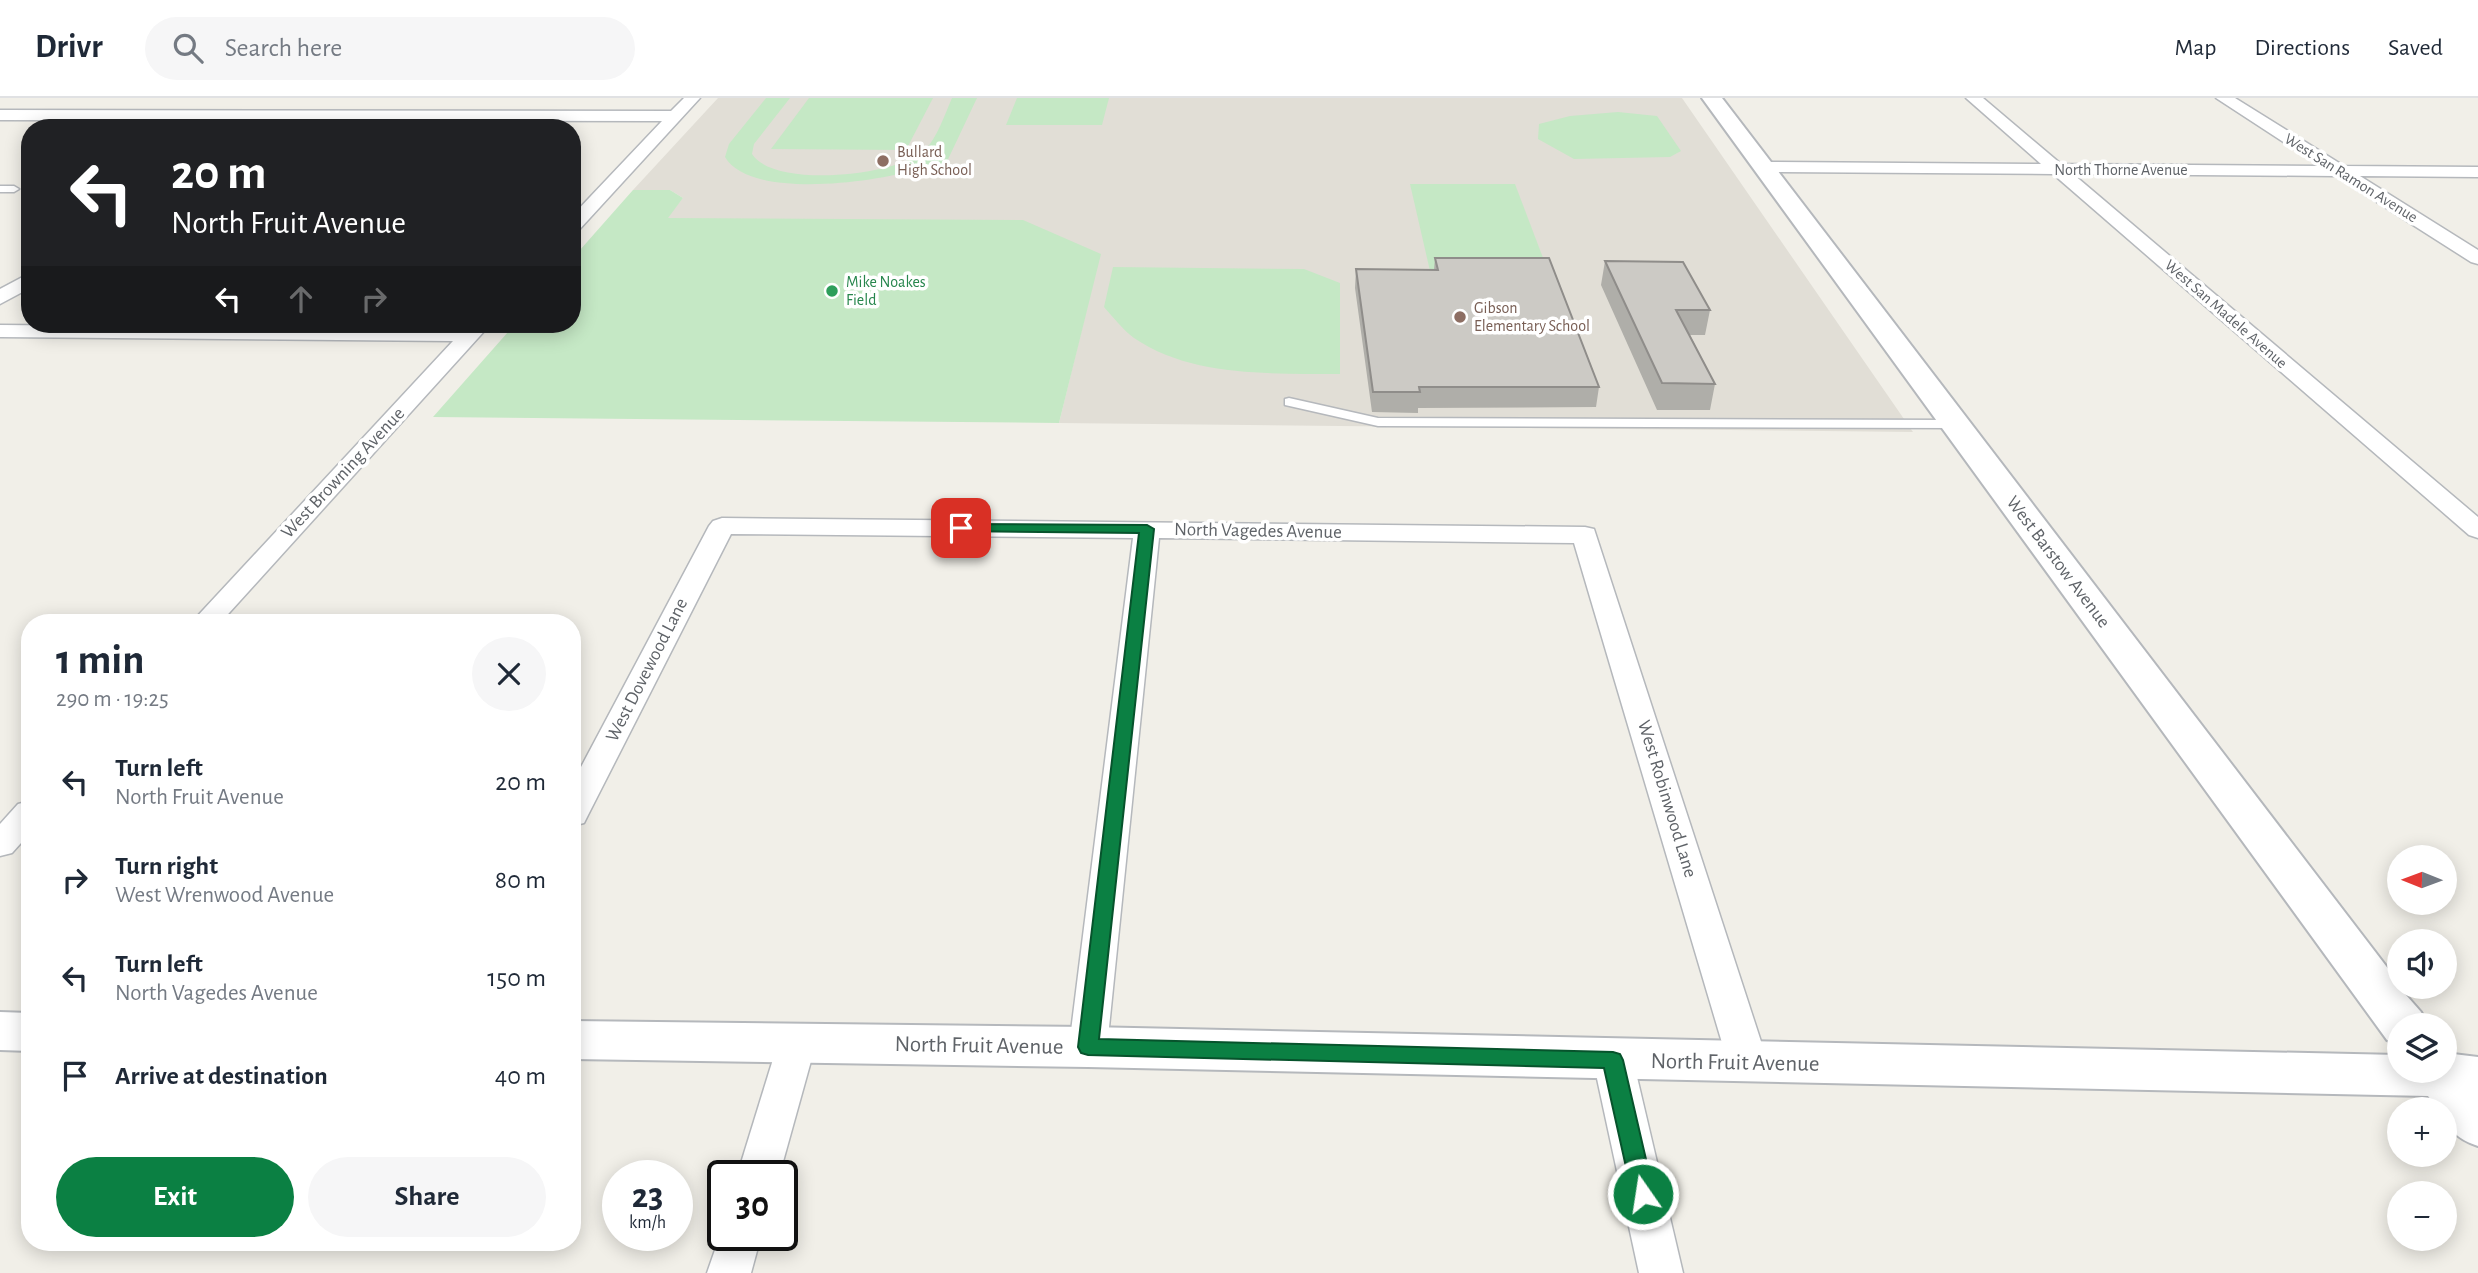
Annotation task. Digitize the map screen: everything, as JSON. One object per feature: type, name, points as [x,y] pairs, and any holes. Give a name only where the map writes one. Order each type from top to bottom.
[{"type":"street","points":[[159,113],[185,98]]},
{"type":"street","points":[[581,210],[692,98]]},
{"type":"street","name":"West Barstow Avenue","points":[[1712,98],[2394,1013]]},
{"type":"street","name":"West San Madele Avenue","points":[[1974,98],[2478,530]]},
{"type":"street","name":"West San Ramon Avenue","points":[[2224,98],[2478,258]]},
{"type":"street","points":[[0,115],[159,113],[676,116]]},
{"type":"street","name":"North Thorne Avenue","points":[[1764,167],[2478,172]]},
{"type":"street","points":[[0,299],[21,285]]},
{"type":"street","points":[[0,331],[21,331]]},
{"type":"street","name":"West Browning Avenue","points":[[213,614],[471,333]]},
{"type":"street","name":"North Vagedes Avenue","points":[[722,526],[1585,535]]},
{"type":"street","name":"West Dovewood Lane","points":[[581,798],[722,526]]},
{"type":"street","points":[[1088,1047],[1147,529]]},
{"type":"street","name":"West Robinwood Lane","points":[[1585,535],[1748,1063]]},
{"type":"street","points":[[0,845],[21,822]]},
{"type":"street","points":[[0,1031],[21,1031]]},
{"type":"street","name":"North Fruit Avenue","points":[[581,1040],[1088,1047],[1748,1063],[2387,1074]]},
{"type":"street","points":[[763,1160],[797,1043]]},
{"type":"street","points":[[1613,1060],[1661,1273]]},
{"type":"street","points":[[2457,1083],[2478,1124]]},
{"type":"street","points":[[729,1273],[736,1251]]},
{"type":"lane","points":[[0,189],[14,189]]},
{"type":"lane","points":[[1289,402],[1378,422],[1955,424]]},
{"type":"shaded area","name":"Gibson Elementary School","points":[[718,98],[1682,98],[1913,432],[1059,423],[1100,254],[667,218],[683,198],[670,190],[633,190]]},
{"type":"green space","points":[[766,98],[790,98],[754,144],[752,154],[765,165],[785,172],[837,175],[890,167],[911,159],[929,145],[952,98],[977,98],[942,172],[915,170],[872,179],[814,184],[760,179],[739,170],[725,157],[729,144]]},
{"type":"green space","points":[[809,98],[933,98],[906,150],[771,149]]},
{"type":"green space","points":[[1017,98],[1109,98],[1102,125],[1006,125]]},
{"type":"green space","points":[[1618,112],[1657,116],[1681,151],[1670,157],[1574,159],[1538,139],[1539,124],[1570,116]]},
{"type":"green space","points":[[1410,184],[1515,184],[1548,271],[1430,271]]},
{"type":"green space","name":"Mike Noakes Field","points":[[633,190],[670,190],[683,198],[668,218],[1023,220],[1101,254],[1059,423],[433,417],[507,333],[581,333],[581,249]]},
{"type":"green space","points":[[1113,267],[1304,269],[1340,283],[1340,374],[1234,371],[1207,367],[1157,351],[1130,335],[1104,307]]},
{"type":"building","points":[[1435,258],[1549,258],[1599,387],[1419,387],[1420,392],[1373,392],[1356,269],[1438,270]]},
{"type":"building","points":[[1605,261],[1683,262],[1710,310],[1676,310],[1715,384],[1662,383]]},
{"type":"place","name":"Bullard High School","points":[[883,161]]},
{"type":"place","name":"Mike Noakes Field","points":[[832,291]]},
{"type":"place","name":"Gibson Elementary School","points":[[1460,317]]},
{"type":"route","points":[[961,528],[1147,529],[1088,1047],[1613,1060],[1643,1194]]}]
